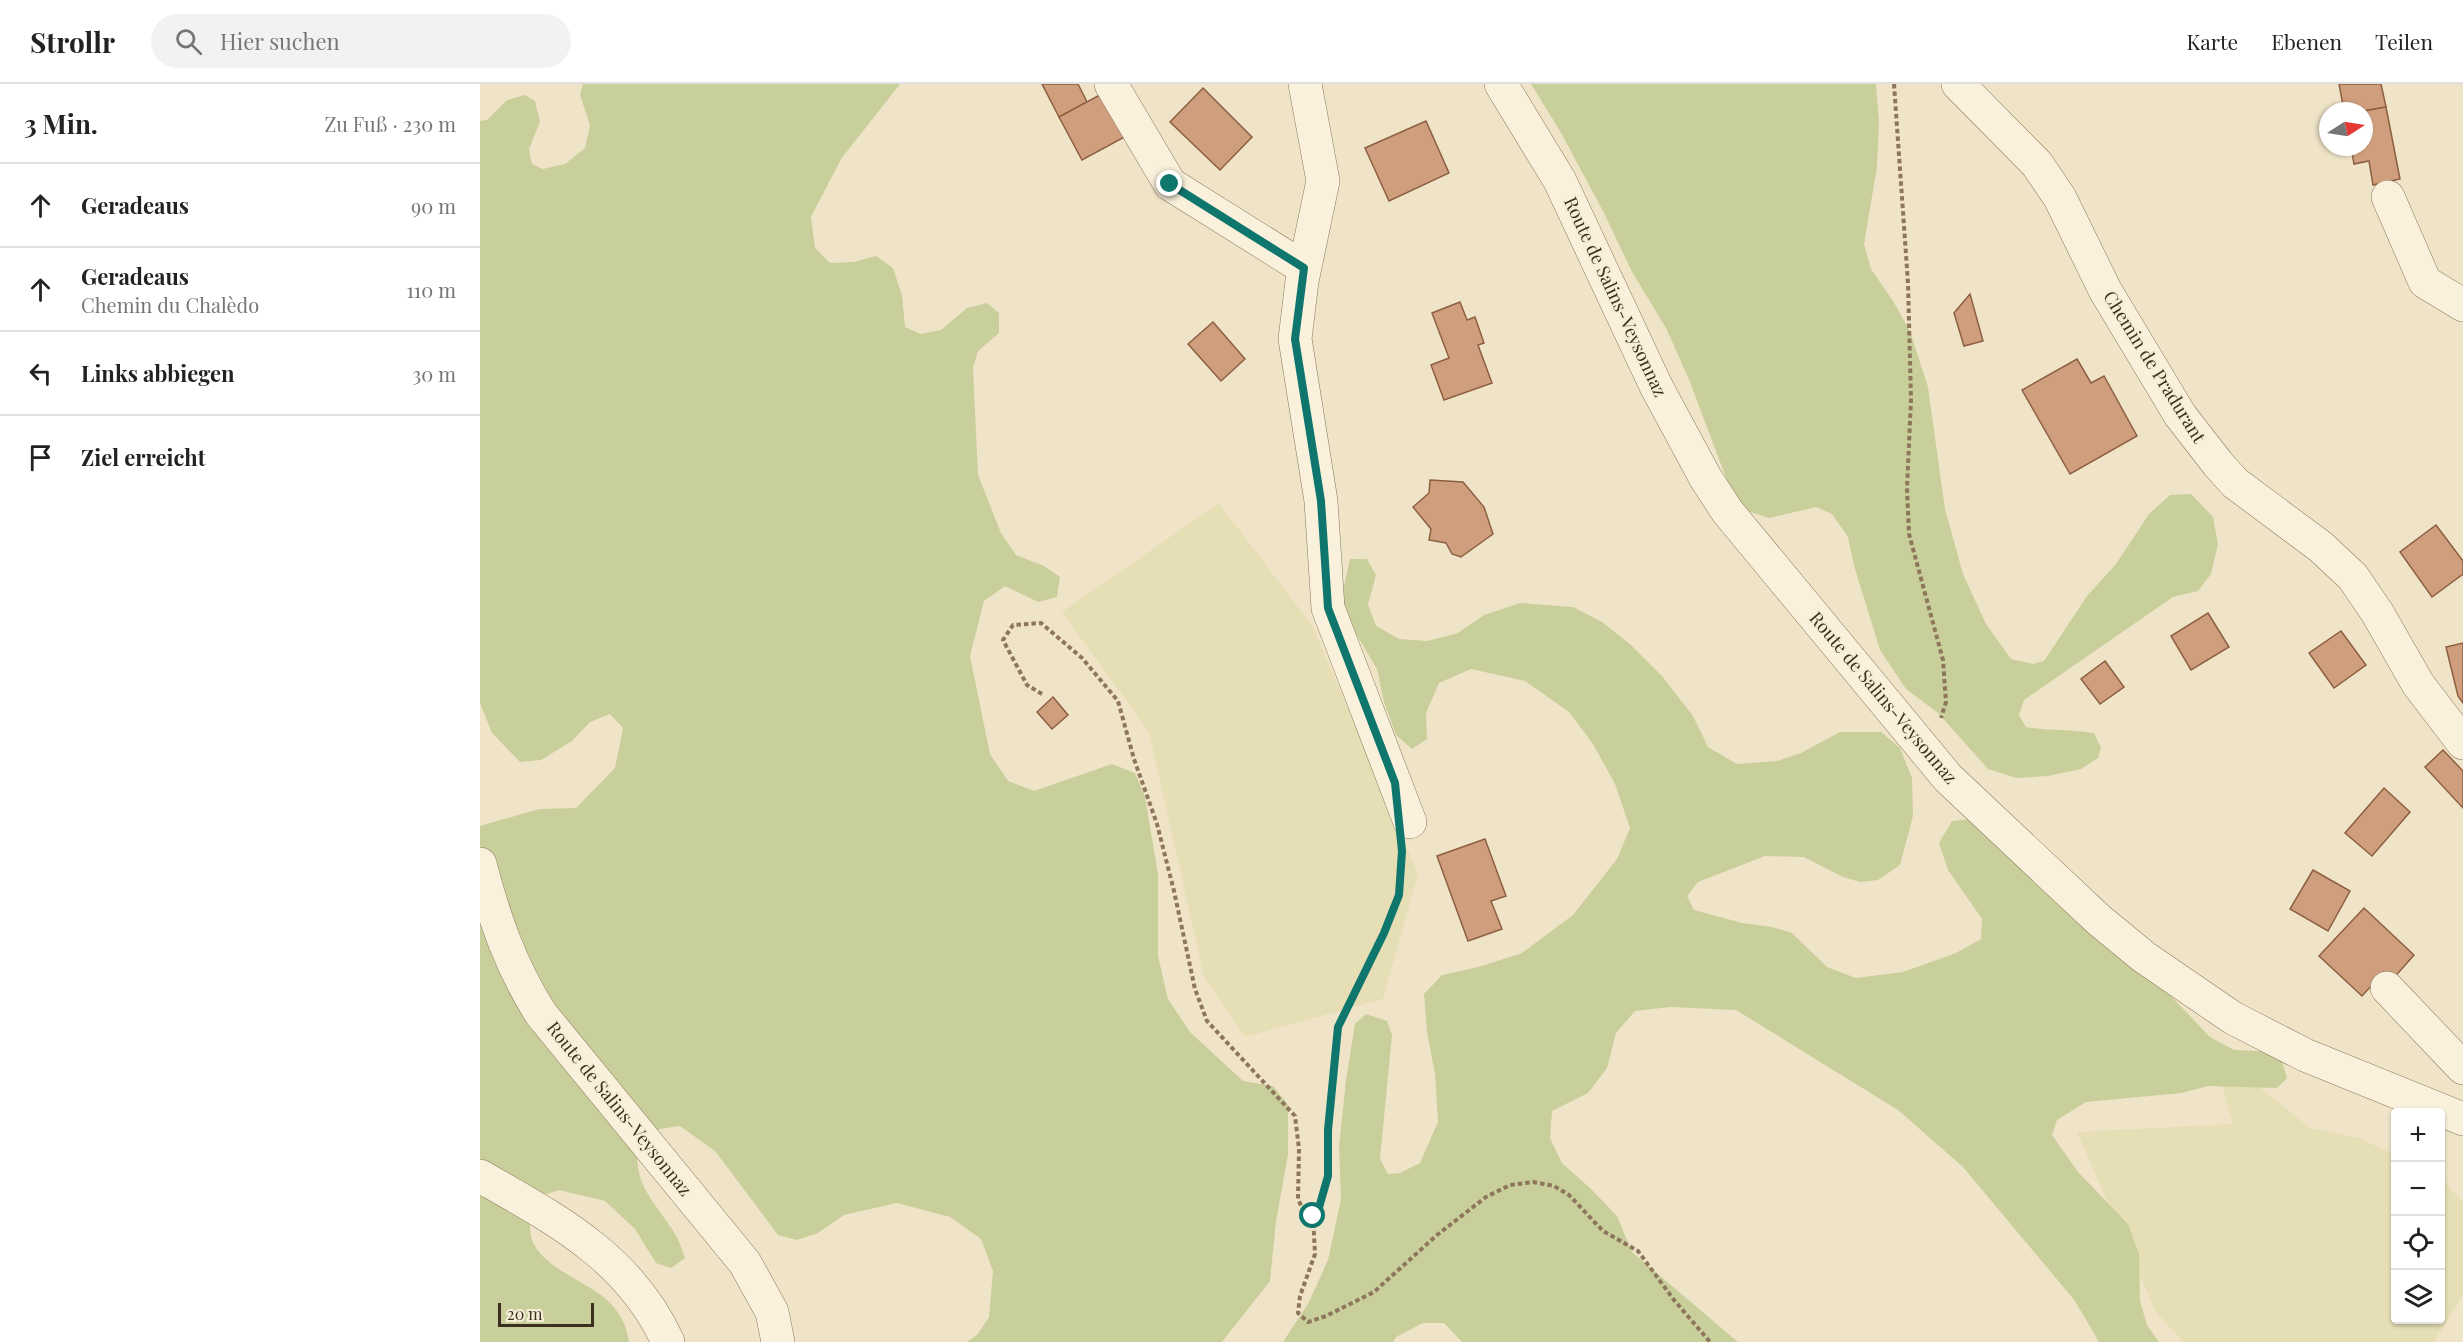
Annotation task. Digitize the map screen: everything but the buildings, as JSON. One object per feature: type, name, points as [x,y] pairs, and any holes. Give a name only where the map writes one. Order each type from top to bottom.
[{"type":"street","points":[[1111,84],[1170,184],[1304,268]]},
{"type":"street","points":[[1305,84],[1323,181],[1304,268],[1295,339],[1321,501],[1328,608],[1406,836]]},
{"type":"street","name":"Route de Salins-Veysonnaz","points":[[1501,84],[1560,180],[1656,386],[1726,512],[1948,778],[2099,920],[2144,957],[2233,1018],[2305,1055],[2463,1119]]},
{"type":"street","name":"Chemin de Pradurant","points":[[1958,84],[2037,164],[2060,198],[2105,290],[2180,415],[2235,483],[2321,547],[2353,577],[2378,614],[2418,684],[2463,742]]},
{"type":"street","points":[[2388,197],[2425,282],[2463,305]]},
{"type":"street","name":"Route de Salins-Veysonnaz","points":[[480,864],[495,920],[508,955],[529,994],[542,1014],[656,1156],[745,1263],[772,1312],[778,1342]]},
{"type":"street","points":[[2386,988],[2463,1068]]},
{"type":"street","points":[[480,1176],[590,1244],[615,1264],[639,1292],[659,1322],[668,1342]]},
{"type":"path","points":[[1894,84],[1908,284],[1911,399],[1907,488],[1909,534],[1943,660],[1946,686],[1943,711],[1927,751]]},
{"type":"path","points":[[1042,694],[1027,686],[1003,640],[1013,625],[1041,623],[1082,658],[1118,701],[1134,759],[1157,824],[1195,989],[1207,1021],[1295,1116],[1299,1149],[1298,1199],[1308,1221],[1318,1211],[1328,1176],[1328,1130],[1338,1027],[1384,933],[1399,895],[1406,836]]},
{"type":"path","points":[[1313,1216],[1315,1254],[1300,1296],[1298,1313],[1308,1322],[1326,1316],[1374,1292],[1437,1236],[1486,1197],[1510,1185],[1533,1182],[1554,1186],[1569,1195],[1603,1231],[1638,1251],[1674,1300],[1710,1342]]},
{"type":"shaded area","points":[[1219,503],[1313,627],[1418,874],[1383,999],[1245,1037],[1204,977],[1149,732],[1062,612]]},
{"type":"shaded area","points":[[2236,1068],[2310,1128],[2359,1138],[2391,1153],[2391,1324],[2445,1324],[2445,1183],[2463,1201],[2463,1295],[2434,1342],[2183,1342],[2156,1312],[2077,1132],[2233,1124],[2219,1075]]},
{"type":"green space","points":[[583,84],[900,84],[841,159],[811,217],[815,248],[830,263],[854,262],[876,256],[893,268],[902,295],[905,327],[921,334],[941,330],[967,308],[987,303],[999,313],[999,333],[978,351],[973,368],[978,475],[1001,533],[1016,555],[1044,566],[1060,577],[1057,597],[1038,602],[1005,586],[984,601],[970,656],[990,754],[1008,781],[1034,791],[1112,764],[1135,773],[1145,797],[1158,874],[1158,956],[1168,999],[1190,1032],[1243,1081],[1273,1086],[1288,1105],[1288,1155],[1276,1221],[1270,1281],[1222,1342],[967,1342],[978,1334],[989,1317],[993,1271],[981,1239],[950,1217],[897,1203],[844,1215],[818,1233],[797,1240],[778,1235],[715,1151],[680,1126],[660,1129],[637,1151],[643,1185],[676,1235],[685,1258],[671,1268],[656,1263],[635,1229],[605,1201],[559,1190],[544,1195],[530,1225],[533,1242],[540,1254],[603,1296],[619,1313],[629,1342],[480,1342],[480,826],[539,809],[576,808],[615,768],[623,728],[610,714],[590,722],[572,741],[541,760],[520,762],[492,733],[480,703],[480,121],[487,120],[507,100],[525,95],[535,101],[540,122],[529,149],[532,164],[543,169],[565,164],[585,148],[590,125],[580,95]]},
{"type":"green space","points":[[1531,84],[1876,84],[1879,123],[1877,167],[1864,244],[1871,269],[1910,331],[1928,387],[1945,509],[1963,574],[1986,624],[2011,659],[2033,664],[2044,661],[2087,596],[2116,564],[2149,514],[2170,495],[2191,494],[2213,517],[2218,544],[2211,574],[2198,591],[2173,597],[2024,700],[2019,715],[2026,727],[2094,733],[2101,748],[2098,758],[2081,769],[2048,776],[2016,778],[1988,769],[1938,713],[1906,689],[1880,650],[1854,566],[1848,537],[1832,514],[1816,507],[1769,518],[1750,512],[1731,491],[1690,382],[1666,328],[1632,272],[1604,213],[1560,131]]},
{"type":"green space","points":[[1350,559],[1367,559],[1376,575],[1368,605],[1376,626],[1399,639],[1427,641],[1458,633],[1484,615],[1520,603],[1573,607],[1602,622],[1631,645],[1662,676],[1693,716],[1708,747],[1737,764],[1777,761],[1801,753],[1840,732],[1881,732],[1900,748],[1912,778],[1913,816],[1900,865],[1878,880],[1860,882],[1843,877],[1804,857],[1765,856],[1698,882],[1687,896],[1694,910],[1792,933],[1827,967],[1856,978],[1903,972],[1956,953],[1981,939],[1982,919],[1948,870],[1939,843],[1952,821],[1972,819],[1989,828],[2083,928],[2166,991],[2210,1037],[2234,1050],[2279,1052],[2287,1078],[2277,1088],[2208,1086],[2182,1093],[2086,1102],[2057,1120],[2052,1135],[2078,1172],[2128,1224],[2139,1254],[2140,1301],[2147,1325],[2159,1342],[2099,1342],[2075,1301],[1963,1167],[1898,1110],[1736,1010],[1670,1007],[1635,1011],[1616,1033],[1607,1068],[1588,1093],[1552,1111],[1550,1138],[1562,1163],[1617,1216],[1632,1252],[1738,1342],[1462,1342],[1444,1323],[1423,1323],[1396,1337],[1393,1342],[1283,1342],[1309,1302],[1328,1260],[1341,1199],[1339,1146],[1355,1024],[1366,1014],[1387,1021],[1392,1035],[1380,1159],[1388,1174],[1400,1173],[1420,1163],[1438,1122],[1435,1074],[1427,1032],[1424,994],[1442,975],[1482,966],[1522,953],[1573,915],[1617,859],[1630,828],[1615,784],[1593,744],[1569,712],[1525,681],[1471,669],[1439,683],[1426,713],[1427,739],[1412,749],[1396,735],[1384,702],[1377,669],[1352,627],[1341,600]]},
{"type":"route","points":[[1170,184],[1304,268],[1295,339],[1321,501],[1328,608],[1395,783],[1402,851],[1399,895],[1384,933],[1338,1027],[1328,1130],[1328,1176],[1318,1211],[1313,1216]]}]
